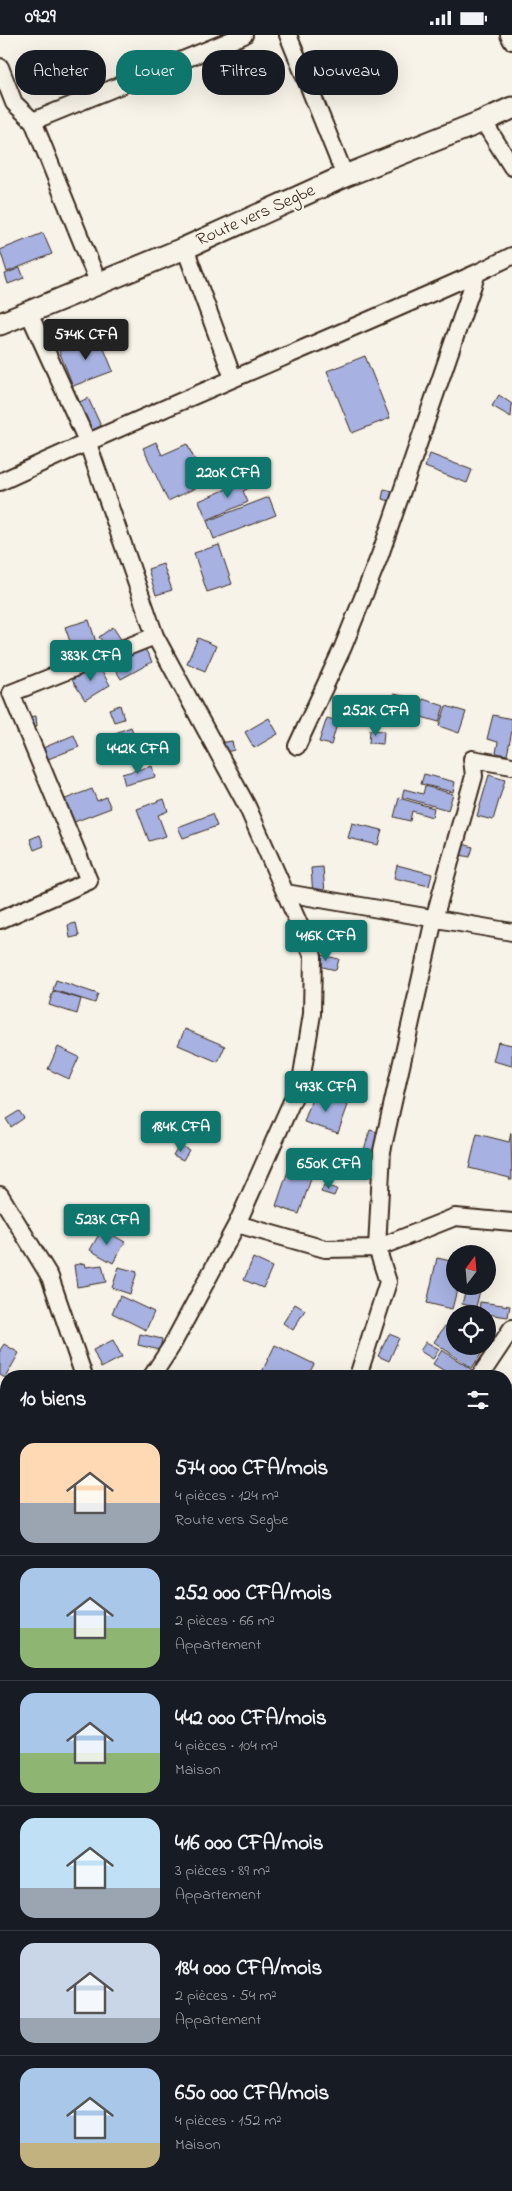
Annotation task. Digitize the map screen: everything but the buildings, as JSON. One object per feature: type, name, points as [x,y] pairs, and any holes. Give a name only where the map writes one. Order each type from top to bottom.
[{"type":"main road","name":"Route vers Segbe","points":[[0,324],[98,281],[185,247],[346,176],[512,108]]},
{"type":"street","points":[[33,121],[244,35]]},
{"type":"street","points":[[288,35],[346,176]]},
{"type":"street","points":[[510,35],[512,41]]},
{"type":"street","points":[[0,67],[7,106],[33,121],[98,281]]},
{"type":"street","points":[[483,121],[512,167]]},
{"type":"street","points":[[185,247],[233,378]]},
{"type":"street","points":[[0,482],[87,441],[334,337],[512,256]]},
{"type":"street","points":[[297,746],[343,647],[380,555],[477,273]]},
{"type":"street","points":[[28,311],[87,441],[155,637],[247,806],[313,956],[312,1014],[301,1081],[237,1224],[171,1347],[156,1370]]},
{"type":"street","points":[[0,920],[89,881],[11,693],[155,637]]},
{"type":"street","points":[[360,1370],[388,1283],[377,1248],[382,1151],[434,919],[474,776],[472,759],[512,766]]},
{"type":"street","points":[[286,893],[512,932]]},
{"type":"street","points":[[0,1195],[50,1277],[85,1370]]},
{"type":"street","points":[[237,1224],[325,1249],[377,1248],[455,1217],[512,1222]]},
{"type":"street","points":[[484,1370],[512,1328]]}]
